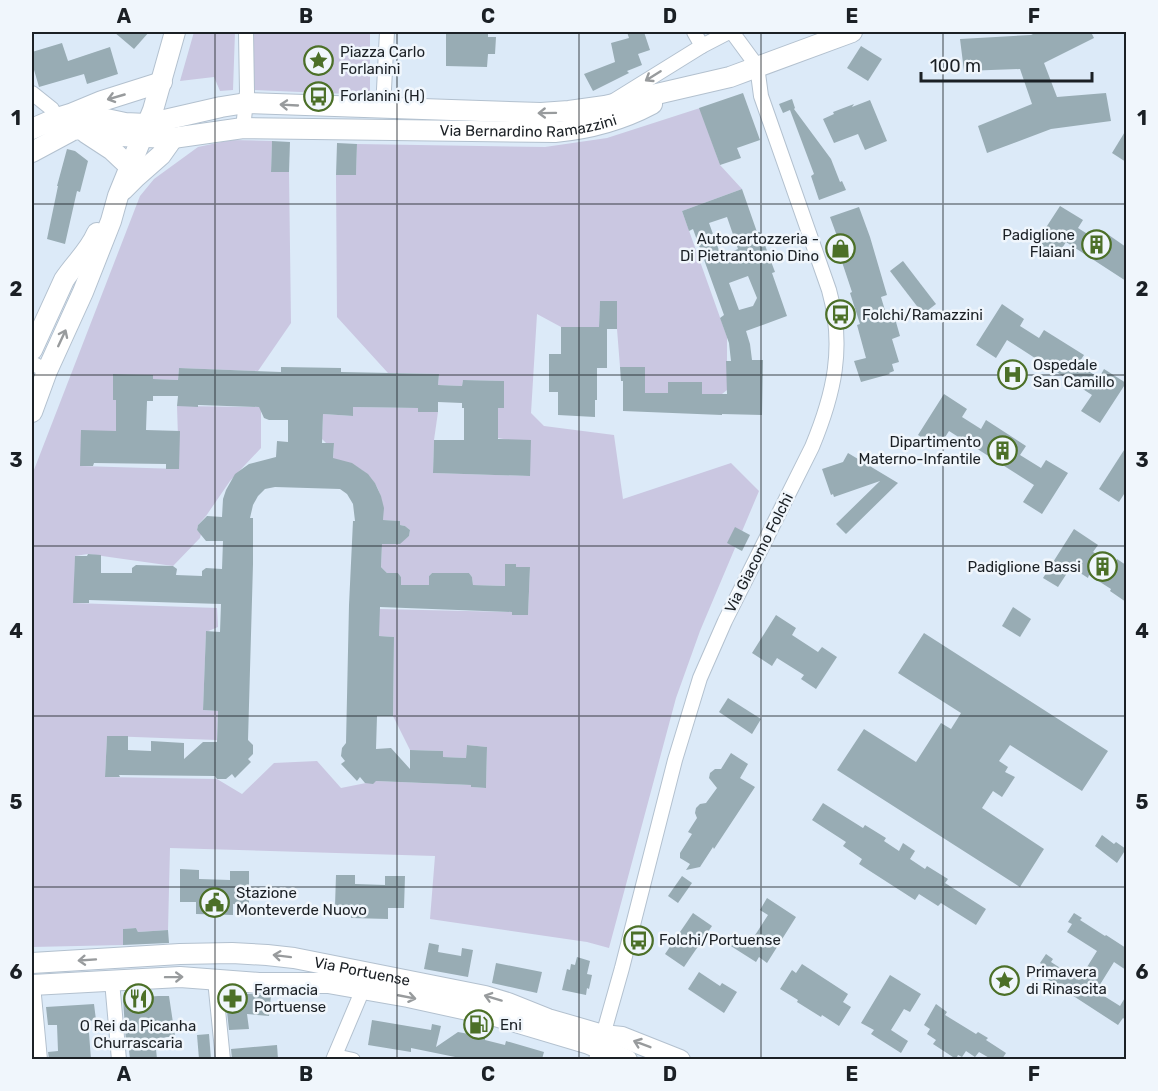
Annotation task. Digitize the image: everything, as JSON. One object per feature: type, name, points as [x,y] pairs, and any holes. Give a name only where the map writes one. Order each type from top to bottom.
[{"type":"street","points":[[32,411],[39,367],[83,292],[162,82],[175,32]]},
{"type":"street","points":[[243,128],[246,104],[246,32]]},
{"type":"street","points":[[376,129],[387,32]]},
{"type":"street","points":[[694,32],[702,46]]},
{"type":"street","name":"Via Bernardino Ramazzini","points":[[605,106],[702,46],[730,32],[757,66]]},
{"type":"street","name":"Via Bernardino Ramazzini","points":[[144,131],[210,109],[246,104],[541,113],[605,106],[730,76],[852,32]]},
{"type":"street","name":"Via Giacomo Folchi","points":[[600,1046],[691,703],[715,642],[812,447],[824,417],[833,383],[837,336],[831,299],[815,247],[761,96],[757,66]]},
{"type":"street","points":[[32,153],[68,123],[102,100],[162,82]]},
{"type":"street","name":"Via Bernardino Ramazzini","points":[[144,131],[173,138],[243,128],[540,132],[572,130],[587,128],[628,115],[674,91]]},
{"type":"street","points":[[32,93],[68,123],[112,150],[130,167]]},
{"type":"street","points":[[326,129],[327,106]]},
{"type":"street","points":[[32,129],[68,123],[120,136],[144,131]]},
{"type":"street","points":[[32,351],[64,280],[90,247],[118,196],[161,155],[173,138]]},
{"type":"street","points":[[64,280],[78,278],[83,292]]},
{"type":"street","name":"Via Portuense","points":[[32,963],[211,953],[244,953],[294,958],[485,996],[548,1019],[627,1059]]},
{"type":"street","name":"Via Portuense","points":[[32,985],[180,977],[259,983],[328,983],[495,1016],[600,1046],[622,1037],[680,1059]]},
{"type":"street","points":[[215,980],[223,1059]]},
{"type":"street","points":[[112,981],[119,1059]]},
{"type":"street","points":[[32,985],[40,1059]]},
{"type":"street","points":[[353,1059],[334,1058],[363,989]]},
{"type":"shaded area","points":[[194,32],[235,32],[233,90],[220,91],[214,77],[180,81]]},
{"type":"shaded area","name":"Piazza Carlo Forlanini","points":[[250,32],[370,32],[370,95],[252,90]]},
{"type":"shaded area","points":[[700,108],[720,165],[742,189],[682,211],[727,337],[727,390],[722,394],[702,394],[701,382],[668,382],[668,393],[645,393],[644,367],[620,367],[616,301],[600,302],[599,327],[561,327],[537,314],[531,413],[544,426],[614,435],[623,499],[731,463],[759,491],[700,631],[676,698],[609,948],[587,942],[430,919],[435,856],[170,848],[168,930],[138,932],[136,928],[123,929],[123,945],[32,947],[32,475],[140,196],[154,179],[198,147],[231,140],[272,141],[271,172],[289,172],[291,323],[258,371],[179,368],[178,380],[153,379],[153,375],[113,374],[116,438],[81,431],[81,466],[179,469],[177,406],[261,407],[261,448],[230,481],[198,525],[200,538],[173,566],[88,554],[75,556],[74,603],[217,608],[218,627],[206,632],[203,710],[218,711],[217,740],[107,736],[105,777],[217,779],[242,794],[274,763],[317,761],[341,788],[376,781],[471,785],[471,787],[486,788],[487,747],[467,745],[466,758],[443,757],[443,751],[410,750],[393,716],[394,637],[379,636],[379,609],[512,612],[528,615],[530,567],[506,564],[505,586],[473,585],[469,573],[432,573],[429,576],[429,585],[401,585],[401,577],[398,573],[387,573],[381,567],[382,544],[400,544],[400,540],[409,536],[410,530],[400,525],[400,521],[383,520],[381,497],[372,479],[355,466],[333,459],[334,443],[326,443],[322,439],[323,414],[353,416],[353,407],[418,408],[419,412],[438,412],[433,473],[530,476],[509,440],[498,438],[498,408],[504,408],[504,381],[463,380],[462,386],[438,385],[439,374],[388,373],[337,317],[336,175],[356,175],[357,144],[545,147],[607,138]]},
{"type":"building","points":[[114,32],[149,32],[134,49]]},
{"type":"building","points":[[446,32],[488,32],[488,37],[496,37],[495,54],[488,54],[487,67],[446,66]]},
{"type":"building","points":[[627,32],[644,32],[650,50],[638,54],[642,65],[593,91],[584,74],[615,62],[611,43],[629,38]]},
{"type":"building","points":[[1037,32],[1091,32],[1094,38],[1044,63],[1057,97],[1106,93],[1111,121],[1051,129],[987,153],[978,126],[1032,104],[1020,69],[964,71],[960,39],[1031,35]]},
{"type":"building","points":[[62,43],[68,61],[110,47],[118,74],[87,84],[84,74],[39,87],[32,63],[32,52]]},
{"type":"building","points":[[861,46],[882,59],[868,81],[847,68]]},
{"type":"building","points":[[743,93],[760,140],[737,148],[741,158],[720,165],[699,108]]},
{"type":"building","points":[[792,99],[794,109],[831,159],[840,182],[842,181],[846,190],[819,200],[811,176],[814,174],[790,110],[783,113],[779,104]]},
{"type":"building","points":[[870,100],[887,141],[865,150],[858,134],[834,143],[823,119],[834,114],[833,112]]},
{"type":"building","points":[[1126,130],[1126,162],[1112,153]]},
{"type":"building","points":[[272,141],[290,142],[289,172],[271,172]]},
{"type":"building","points":[[337,143],[357,144],[356,175],[336,175]]},
{"type":"building","points":[[67,149],[75,151],[88,161],[80,192],[77,191],[65,244],[47,239]]},
{"type":"building","points":[[742,189],[757,232],[760,232],[775,272],[772,273],[787,316],[746,331],[752,360],[763,360],[762,415],[623,411],[623,381],[621,381],[620,367],[645,367],[645,393],[668,393],[668,382],[702,382],[702,394],[727,394],[726,361],[731,361],[729,343],[720,318],[724,315],[693,229],[689,231],[682,211]],"holes":[[[727,217],[738,249],[721,256],[709,223]],[[748,276],[757,298],[753,306],[739,310],[729,283]]]},
{"type":"building","name":"Padiglione Flaiani","points":[[1060,206],[1083,220],[1078,228],[1097,240],[1103,231],[1126,247],[1126,281],[1066,242],[1055,259],[1034,246]]},
{"type":"building","points":[[859,207],[887,295],[881,297],[887,317],[894,315],[900,336],[892,339],[899,362],[892,364],[894,371],[861,382],[854,361],[866,358],[857,325],[860,324],[841,259],[845,258],[830,217]]},
{"type":"building","points":[[903,261],[936,304],[923,314],[890,271]]},
{"type":"building","points":[[600,301],[617,301],[617,329],[607,329],[607,368],[597,368],[595,417],[558,415],[558,392],[549,392],[549,354],[561,354],[561,327],[599,327]]},
{"type":"building","points":[[1002,304],[1024,319],[1020,326],[1039,338],[1044,330],[1084,355],[1078,364],[1099,378],[1104,369],[1126,383],[1100,423],[1081,411],[1092,395],[1007,340],[996,358],[976,345]]},
{"type":"building","points":[[281,367],[341,368],[341,372],[439,374],[438,385],[462,386],[463,380],[504,381],[504,408],[498,408],[498,439],[531,440],[530,476],[433,473],[434,440],[464,440],[462,403],[438,402],[438,412],[418,412],[418,408],[353,407],[353,416],[323,414],[322,443],[334,443],[333,458],[352,463],[368,474],[381,496],[384,508],[383,520],[400,521],[400,525],[410,530],[409,536],[400,544],[382,544],[381,567],[387,573],[398,573],[401,577],[401,585],[429,585],[429,576],[432,573],[469,573],[473,585],[505,586],[505,564],[530,567],[528,615],[512,615],[512,612],[380,607],[379,636],[394,637],[393,716],[377,716],[376,749],[391,748],[410,769],[410,750],[443,751],[443,757],[466,758],[467,745],[487,747],[486,788],[471,787],[471,785],[376,781],[373,784],[365,783],[360,777],[357,781],[341,764],[345,761],[341,756],[342,748],[346,743],[349,605],[353,521],[355,521],[353,504],[347,494],[340,489],[275,487],[265,489],[258,496],[250,518],[253,518],[248,740],[253,745],[253,754],[248,759],[251,762],[235,778],[232,774],[226,779],[217,779],[215,776],[119,775],[120,777],[105,777],[107,736],[128,736],[128,750],[151,751],[151,741],[184,743],[184,759],[203,742],[217,742],[218,711],[203,710],[206,631],[220,632],[221,604],[89,600],[89,603],[73,603],[75,556],[101,555],[101,573],[132,573],[132,568],[136,565],[173,566],[177,569],[176,575],[202,576],[202,571],[206,568],[222,569],[223,541],[206,541],[197,530],[198,525],[207,516],[222,517],[223,499],[235,474],[249,464],[276,457],[277,441],[288,442],[288,420],[264,418],[259,407],[177,406],[178,396],[153,396],[153,401],[147,401],[146,430],[180,431],[179,469],[166,469],[166,464],[94,463],[93,466],[80,466],[81,430],[116,431],[113,374],[153,375],[153,379],[178,380],[179,368],[281,372]]},
{"type":"building","name":"Dipartimento Materno-Infantile","points":[[944,394],[967,409],[962,417],[981,429],[986,420],[1026,446],[1020,455],[1041,468],[1046,460],[1068,473],[1042,514],[1023,502],[1034,485],[949,431],[938,448],[918,435]]},
{"type":"building","points":[[1126,447],[1126,491],[1119,502],[1099,489]]},
{"type":"building","points":[[848,453],[898,483],[846,534],[836,524],[880,481],[834,497],[833,494],[831,495],[822,469],[843,462]]},
{"type":"building","points":[[735,527],[750,535],[742,551],[727,543]]},
{"type":"building","name":"Padiglione Bassi","points":[[1074,529],[1098,545],[1093,552],[1113,565],[1117,559],[1126,565],[1126,602],[1089,575],[1088,578],[1071,567],[1058,587],[1043,578]]},
{"type":"building","points":[[1013,607],[1031,619],[1020,637],[1002,626]]},
{"type":"building","points":[[776,615],[796,628],[792,635],[818,652],[822,647],[837,657],[816,689],[801,679],[804,675],[777,658],[772,666],[752,653]]},
{"type":"building","points":[[924,633],[1108,751],[1082,791],[1010,745],[999,761],[1008,767],[1005,772],[1015,777],[1002,797],[993,791],[982,808],[1044,849],[1020,887],[837,770],[864,729],[916,762],[941,723],[951,729],[961,713],[898,673]]},
{"type":"building","points":[[728,698],[761,719],[752,734],[719,712]]},
{"type":"building","points":[[731,753],[748,764],[740,778],[755,787],[700,867],[686,870],[690,864],[680,858],[680,853],[692,834],[688,832],[697,818],[696,808],[706,803],[717,788],[709,778],[710,773],[715,769],[721,769]]},
{"type":"building","points":[[823,803],[863,828],[865,825],[886,838],[884,841],[899,851],[903,843],[915,851],[910,859],[925,869],[927,866],[948,879],[945,883],[986,909],[976,925],[941,903],[938,906],[919,894],[915,900],[859,864],[862,859],[843,846],[846,842],[812,820]]},
{"type":"building","points":[[1102,835],[1126,849],[1117,863],[1095,846]]},
{"type":"building","points":[[180,869],[199,870],[199,879],[230,880],[230,871],[249,871],[249,905],[233,904],[233,915],[196,914],[196,902],[180,902]]},
{"type":"building","points":[[336,875],[355,875],[355,884],[385,885],[385,876],[405,876],[404,908],[388,908],[388,919],[351,918],[351,907],[335,906]]},
{"type":"building","points":[[682,876],[692,883],[678,903],[668,896]]},
{"type":"building","points":[[767,898],[796,917],[767,963],[759,957],[756,962],[726,943],[733,932],[750,943],[768,915],[760,910]]},
{"type":"building","points":[[693,913],[712,926],[684,967],[665,954]]},
{"type":"building","points":[[1074,913],[1082,918],[1080,920],[1126,948],[1126,970],[1114,962],[1096,991],[1120,1006],[1126,996],[1126,1020],[1123,1018],[1118,1025],[1038,973],[1043,965],[1040,963],[1046,954],[1053,959],[1051,962],[1079,980],[1097,951],[1067,932],[1072,924],[1068,922]]},
{"type":"building","points":[[136,928],[138,932],[168,930],[169,943],[123,945],[123,929]]},
{"type":"building","points":[[429,943],[439,945],[438,952],[461,956],[462,948],[473,950],[468,977],[424,969]]},
{"type":"building","points":[[577,957],[590,961],[587,974],[592,975],[586,995],[562,990],[567,969],[570,970],[571,964],[575,965]]},
{"type":"building","points":[[496,963],[542,972],[537,993],[492,983]]},
{"type":"building","points":[[802,964],[848,994],[843,1002],[851,1007],[839,1026],[797,1002],[798,1000],[780,989],[792,970],[796,973]]},
{"type":"building","points":[[699,972],[720,986],[722,983],[737,992],[724,1013],[688,989]]},
{"type":"building","points":[[890,975],[921,994],[910,1012],[904,1009],[891,1030],[908,1041],[901,1053],[871,1034],[874,1030],[861,1023]]},
{"type":"building","points":[[225,993],[271,995],[269,1016],[247,1014],[249,1029],[229,1030]]},
{"type":"building","points":[[169,996],[175,1036],[155,1039],[157,1059],[130,1059],[128,1042],[126,1042],[123,999]]},
{"type":"building","points":[[94,1004],[96,1020],[88,1021],[91,1059],[49,1059],[48,1052],[58,1051],[57,1025],[48,1025],[46,1007]]},
{"type":"building","points":[[936,1004],[947,1012],[945,1015],[976,1034],[978,1032],[988,1038],[986,1040],[1006,1053],[1002,1059],[991,1059],[979,1052],[975,1057],[966,1051],[962,1057],[958,1055],[956,1059],[933,1044],[936,1040],[927,1034],[930,1029],[924,1025]]},
{"type":"building","points":[[372,1020],[431,1030],[432,1024],[441,1026],[436,1047],[458,1032],[485,1037],[485,1040],[505,1045],[506,1041],[544,1052],[542,1059],[482,1057],[481,1059],[465,1059],[411,1048],[411,1052],[368,1045]]},
{"type":"building","points":[[209,1034],[211,1059],[199,1059],[197,1035]]},
{"type":"building","points":[[277,1045],[278,1059],[232,1059],[231,1049]]},
{"type":"place","name":"Piazza Carlo Forlanini","points":[[319,61]]},
{"type":"place","name":"Forlanini (H)","points":[[319,96]]},
{"type":"place","name":"Padiglione Flaiani","points":[[1096,244]]},
{"type":"place","name":"Autocartozzeria - Di Pietrantonio Dino","points":[[840,248]]},
{"type":"place","name":"Folchi/Ramazzini","points":[[841,315]]},
{"type":"place","name":"Ospedale San Camillo","points":[[1012,374]]},
{"type":"place","name":"Dipartimento Materno-Infantile","points":[[1002,451]]},
{"type":"place","name":"Padiglione Bassi","points":[[1102,567]]},
{"type":"place","name":"Stazione Monteverde Nuovo","points":[[215,902]]},
{"type":"place","name":"Folchi/Portuense","points":[[638,940]]},
{"type":"place","name":"Primavera di Rinascita","points":[[1005,981]]},
{"type":"place","name":"O Rei da Picanha Churrascaria","points":[[138,999]]},
{"type":"place","name":"Farmacia Portuense","points":[[233,999]]},
{"type":"place","name":"Eni","points":[[479,1025]]}]
